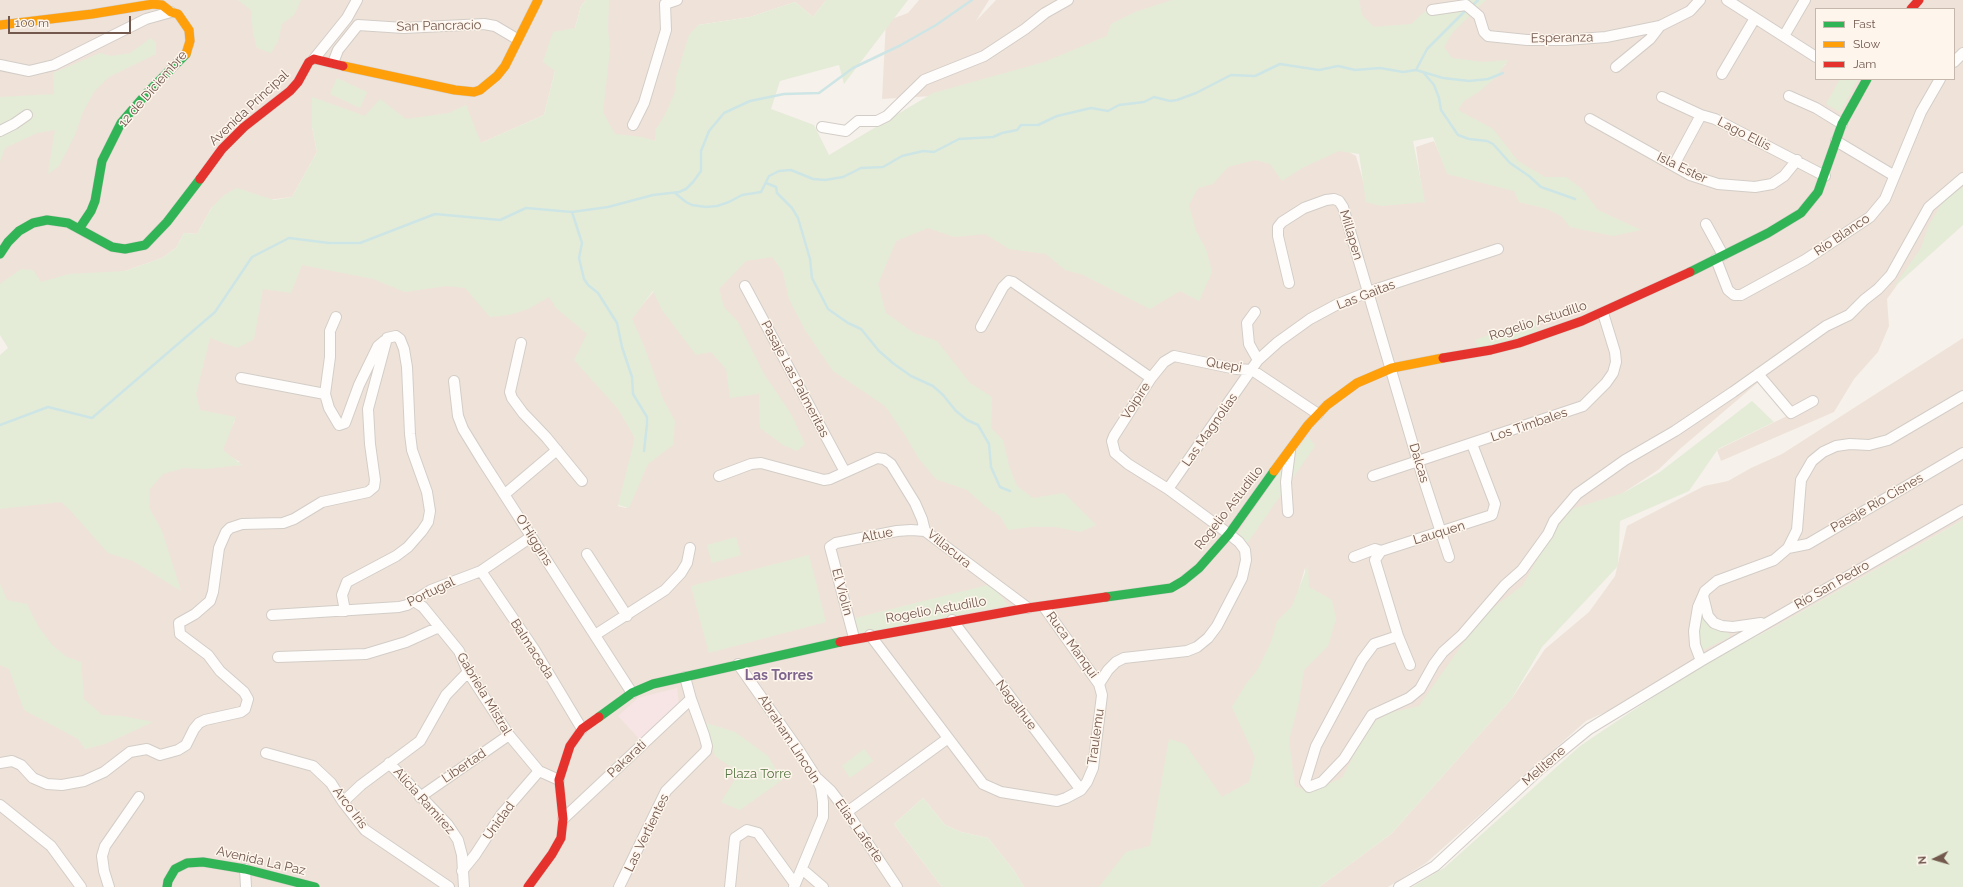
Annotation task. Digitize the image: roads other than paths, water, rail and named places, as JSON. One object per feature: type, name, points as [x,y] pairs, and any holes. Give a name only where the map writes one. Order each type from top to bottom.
[{"type":"street","points":[[357,0],[347,18],[314,59],[366,72],[455,90],[474,92],[488,86],[505,66],[517,39],[538,0]]},
{"type":"street","points":[[633,125],[644,103],[666,30],[663,2],[677,0]]},
{"type":"street","points":[[822,127],[846,131],[858,122],[878,121],[887,116],[924,80],[984,56],[1025,29],[1045,13],[1068,0]]},
{"type":"street","name":"Esperanza","points":[[1432,10],[1466,5],[1479,16],[1484,32],[1488,36],[1497,38],[1566,40],[1606,37],[1660,26],[1690,11],[1700,0]]},
{"type":"street","points":[[1727,0],[1815,56]]},
{"type":"street","points":[[1784,36],[1805,0]]},
{"type":"street","points":[[1912,8],[1919,0]]},
{"type":"street","name":"12 de Diciembre","points":[[0,25],[92,14],[154,4],[162,5],[171,12],[178,14],[189,30],[190,40],[188,52],[152,88],[121,123],[102,161],[95,201],[91,211],[79,230]]},
{"type":"street","points":[[0,65],[29,71],[47,67],[146,19],[171,12]]},
{"type":"street","points":[[1722,74],[1755,18]]},
{"type":"street","name":"San Pancracio","points":[[333,63],[338,50],[358,25],[404,28],[484,24],[495,26],[517,39]]},
{"type":"street","points":[[1616,67],[1650,39],[1660,26]]},
{"type":"street","points":[[1955,61],[1963,53]]},
{"type":"street","name":"Avenida Principal","points":[[0,254],[14,236],[33,223],[47,220],[56,220],[68,223],[112,247],[124,249],[136,248],[145,245],[154,237],[166,222],[222,148],[244,127],[290,91],[298,82],[309,62],[314,59]]},
{"type":"street","name":"Rogelio Astudillo","points":[[563,819],[559,780],[570,746],[582,729],[632,693],[653,684],[854,638],[1028,608],[1044,607],[1171,588],[1184,581],[1199,568],[1229,534],[1318,414],[1347,390],[1369,377],[1392,368],[1422,360],[1505,347],[1603,313],[1768,233],[1801,213],[1818,192],[1825,176],[1842,124],[1866,80]]},
{"type":"street","name":"Río Blanco","points":[[1706,224],[1719,257],[1728,290],[1734,295],[1741,294],[1805,260],[1870,217],[1885,199],[1921,112],[1939,80]]},
{"type":"street","points":[[1789,96],[1816,108],[1842,124]]},
{"type":"street","name":"Lago Ellis","points":[[1662,97],[1701,115],[1715,118],[1825,176]]},
{"type":"street","points":[[0,131],[27,115]]},
{"type":"street","points":[[1674,165],[1701,115]]},
{"type":"street","name":"Isla Ester","points":[[1590,119],[1690,175],[1730,186],[1754,187],[1772,184],[1784,176],[1797,160]]},
{"type":"street","points":[[1836,141],[1894,175]]},
{"type":"street","points":[[1398,636],[1374,644],[1368,650],[1316,746],[1305,782],[1309,787],[1322,782],[1344,759],[1372,715],[1409,698],[1420,689],[1434,664],[1443,652],[1462,635],[1505,585],[1522,570],[1548,534],[1554,521],[1577,494],[1625,460],[1675,431],[1826,326],[1848,315],[1891,276],[1929,207],[1963,178]]},
{"type":"street","name":"Millapen","points":[[1289,283],[1278,236],[1278,227],[1282,222],[1304,208],[1334,199],[1339,201],[1343,207],[1392,368]]},
{"type":"street","name":"Las Gaitas","points":[[1252,370],[1258,360],[1310,319],[1336,305],[1368,292],[1498,249]]},
{"type":"street","name":"Voipire","points":[[981,327],[1003,287],[1009,281],[1016,282],[1151,378],[1114,436],[1112,447],[1115,453],[1128,464],[1168,489],[1229,534]]},
{"type":"street","name":"Pasaje Las Palmeritas","points":[[745,286],[845,472]]},
{"type":"street","points":[[1255,312],[1247,323],[1249,344],[1258,360]]},
{"type":"street","name":"Los Timbales","points":[[1373,476],[1564,414],[1583,406],[1592,398],[1613,373],[1616,362],[1615,352],[1603,313]]},
{"type":"street","points":[[336,317],[330,331],[330,357],[325,394],[333,418],[337,424],[343,425],[345,423],[359,386],[378,346],[386,338],[396,336],[400,339],[404,349],[412,450],[427,492],[430,511],[428,522],[408,547],[396,556],[347,582],[343,587],[342,594],[345,611]]},
{"type":"street","points":[[0,763],[12,761],[21,765],[33,778],[47,784],[62,785],[94,778],[122,757],[138,749],[147,749],[160,755],[178,750],[186,745],[194,729],[199,723],[219,716],[245,710],[248,699],[244,692],[220,671],[208,655],[180,634],[179,623],[195,614],[210,601],[213,592],[220,548],[226,532],[230,528],[242,524],[283,522],[294,519],[322,502],[368,492],[374,487],[376,480],[370,444],[368,409],[386,338]]},
{"type":"street","points":[[521,343],[510,392],[523,413],[557,450],[582,482]]},
{"type":"street","name":"Quepi","points":[[1151,378],[1164,362],[1174,356],[1236,369],[1252,370],[1318,414]]},
{"type":"street","name":"Dalcas","points":[[1392,368],[1418,462],[1449,557]]},
{"type":"street","name":"Las Magnolias","points":[[1168,489],[1252,370]]},
{"type":"street","points":[[1758,374],[1791,413],[1813,402]]},
{"type":"street","points":[[241,378],[325,394]]},
{"type":"street","name":"O'Higgins","points":[[454,381],[455,400],[460,422],[482,460],[632,693]]},
{"type":"street","points":[[1701,661],[1695,645],[1694,631],[1698,607],[1703,596],[1712,584],[1774,560],[1788,548],[1797,530],[1801,480],[1808,467],[1817,456],[1836,446],[1869,445],[1888,440],[1963,396]]},
{"type":"street","name":"Lauquen","points":[[1354,557],[1375,550],[1381,551],[1488,517],[1494,511],[1495,504],[1472,444]]},
{"type":"street","points":[[1288,512],[1286,482],[1291,449]]},
{"type":"street","points":[[505,494],[557,450]]},
{"type":"street","name":"Pasaje Río Cisnes","points":[[1788,548],[1808,544],[1963,453]]},
{"type":"street","name":"Villacura","points":[[845,472],[877,458],[884,459],[891,464],[917,508],[922,519],[925,532],[1028,608]]},
{"type":"street","points":[[719,476],[751,464],[761,463],[824,480],[830,479],[845,472]]},
{"type":"street","name":"Río San Pedro","points":[[1701,661],[1963,510]]},
{"type":"street","name":"Altue","points":[[830,546],[836,543],[897,531],[911,530],[925,532]]},
{"type":"street","points":[[1099,684],[1108,670],[1116,662],[1124,658],[1187,651],[1197,647],[1208,638],[1217,626],[1242,578],[1246,560],[1245,550],[1239,542],[1229,534]]},
{"type":"street","name":"Portugal","points":[[272,615],[398,607],[414,601],[431,590],[481,571],[532,537]]},
{"type":"street","name":"El Violin","points":[[830,546],[854,638]]},
{"type":"street","points":[[595,635],[627,616],[665,590],[681,573],[687,563],[690,548]]},
{"type":"street","points":[[1381,551],[1375,560],[1398,636],[1410,665]]},
{"type":"street","points":[[587,554],[627,616]]},
{"type":"street","name":"Balmaceda","points":[[481,571],[534,650],[582,729]]},
{"type":"street","points":[[1703,596],[1708,616],[1714,623],[1722,626],[1733,627],[1767,623]]},
{"type":"street","name":"Gabriela Mistral","points":[[414,601],[423,607],[459,651],[468,672],[509,735],[538,772]]},
{"type":"street","name":"Ruca Manqui","points":[[1044,607],[1099,684]]},
{"type":"street","name":"Nagalhue","points":[[952,620],[1081,790]]},
{"type":"street","points":[[278,657],[366,654],[406,642],[439,627]]},
{"type":"street","points":[[870,635],[947,739],[983,784],[1002,792],[1057,801],[1081,790]]},
{"type":"street","name":"Melitene","points":[[1399,887],[1434,866],[1540,768],[1589,729],[1701,661]]},
{"type":"street","name":"Abraham Lincoln","points":[[738,664],[816,777],[824,802],[823,817],[795,885]]},
{"type":"street","points":[[343,802],[361,785],[420,741],[446,695],[468,672]]},
{"type":"street","name":"Las Vertientes","points":[[619,887],[666,792],[706,751],[707,746],[704,735],[685,677]]},
{"type":"street","name":"Traulemu","points":[[1081,790],[1087,782],[1093,768],[1102,695],[1099,684]]},
{"type":"street","name":"Pakarati","points":[[563,819],[691,699]]},
{"type":"street","name":"Libertad","points":[[420,797],[509,735]]},
{"type":"street","points":[[847,812],[947,739]]},
{"type":"street","name":"Arco Iris","points":[[266,753],[313,766],[332,783],[343,802],[365,830],[449,887]]},
{"type":"street","name":"Alicia Ramírez","points":[[389,764],[448,825],[458,840],[462,855],[464,887]]},
{"type":"street","points":[[538,772],[559,780]]},
{"type":"street","name":"Unidad","points":[[462,871],[475,855],[501,815],[538,772]]},
{"type":"street","name":"Elias Laferte","points":[[816,777],[831,791],[847,812],[897,887]]},
{"type":"street","points":[[109,887],[102,856],[105,846],[139,797]]},
{"type":"street","points":[[0,805],[51,846],[82,887]]},
{"type":"street","points":[[528,887],[552,854],[560,838],[563,819]]},
{"type":"street","points":[[730,887],[735,838],[748,830],[758,833],[795,885]]},
{"type":"street","name":"Avenida La Paz","points":[[167,887],[168,881],[176,869],[187,863],[203,862],[245,869],[315,887]]},
{"type":"street","points":[[245,869],[246,887]]},
{"type":"street","points":[[802,869],[822,887]]},
{"type":"waterway","points":[[0,425],[48,407],[92,418],[215,312],[252,257],[289,238],[329,243],[360,243],[435,214],[500,220],[526,208],[572,212],[608,207],[653,195],[679,192],[686,189],[701,171],[701,151],[709,131],[724,113],[750,101],[784,94],[819,93],[853,68],[901,45],[936,25],[972,0]]},
{"type":"waterway","points":[[1473,5],[1478,0]]},
{"type":"waterway","points":[[1416,70],[1427,49],[1464,12]]},
{"type":"waterway","points":[[675,193],[692,205],[706,207],[717,206],[742,195],[761,192],[769,176],[779,171],[791,170],[813,179],[825,180],[843,177],[861,168],[883,167],[902,156],[923,151],[934,152],[959,139],[993,137],[1002,133],[1017,130],[1021,125],[1038,125],[1057,116],[1091,108],[1108,111],[1119,105],[1144,102],[1154,97],[1170,101],[1177,100],[1196,93],[1231,75],[1255,76],[1280,64],[1319,70],[1338,66],[1355,70],[1380,68],[1403,72],[1416,70],[1443,78],[1469,81],[1488,79],[1503,73]]},
{"type":"waterway","points":[[1423,72],[1434,85],[1439,98],[1441,110],[1458,135],[1469,139],[1487,141],[1493,144],[1510,163],[1529,176],[1541,187],[1575,199]]},
{"type":"waterway","points":[[766,183],[776,187],[777,193],[792,208],[798,218],[810,259],[812,278],[828,309],[848,323],[861,329],[879,351],[894,364],[911,376],[933,386],[943,395],[956,411],[967,420],[978,425],[989,444],[991,467],[1000,487],[1010,491]]},
{"type":"waterway","points":[[572,212],[582,243],[579,258],[584,279],[588,285],[598,293],[617,323],[622,347],[632,377],[633,394],[647,417],[644,451]]},
{"type":"district","name":"Las Torres","points":[[779,676]]},
{"type":"park label","name":"Plaza Torre","points":[[758,774]]}]
